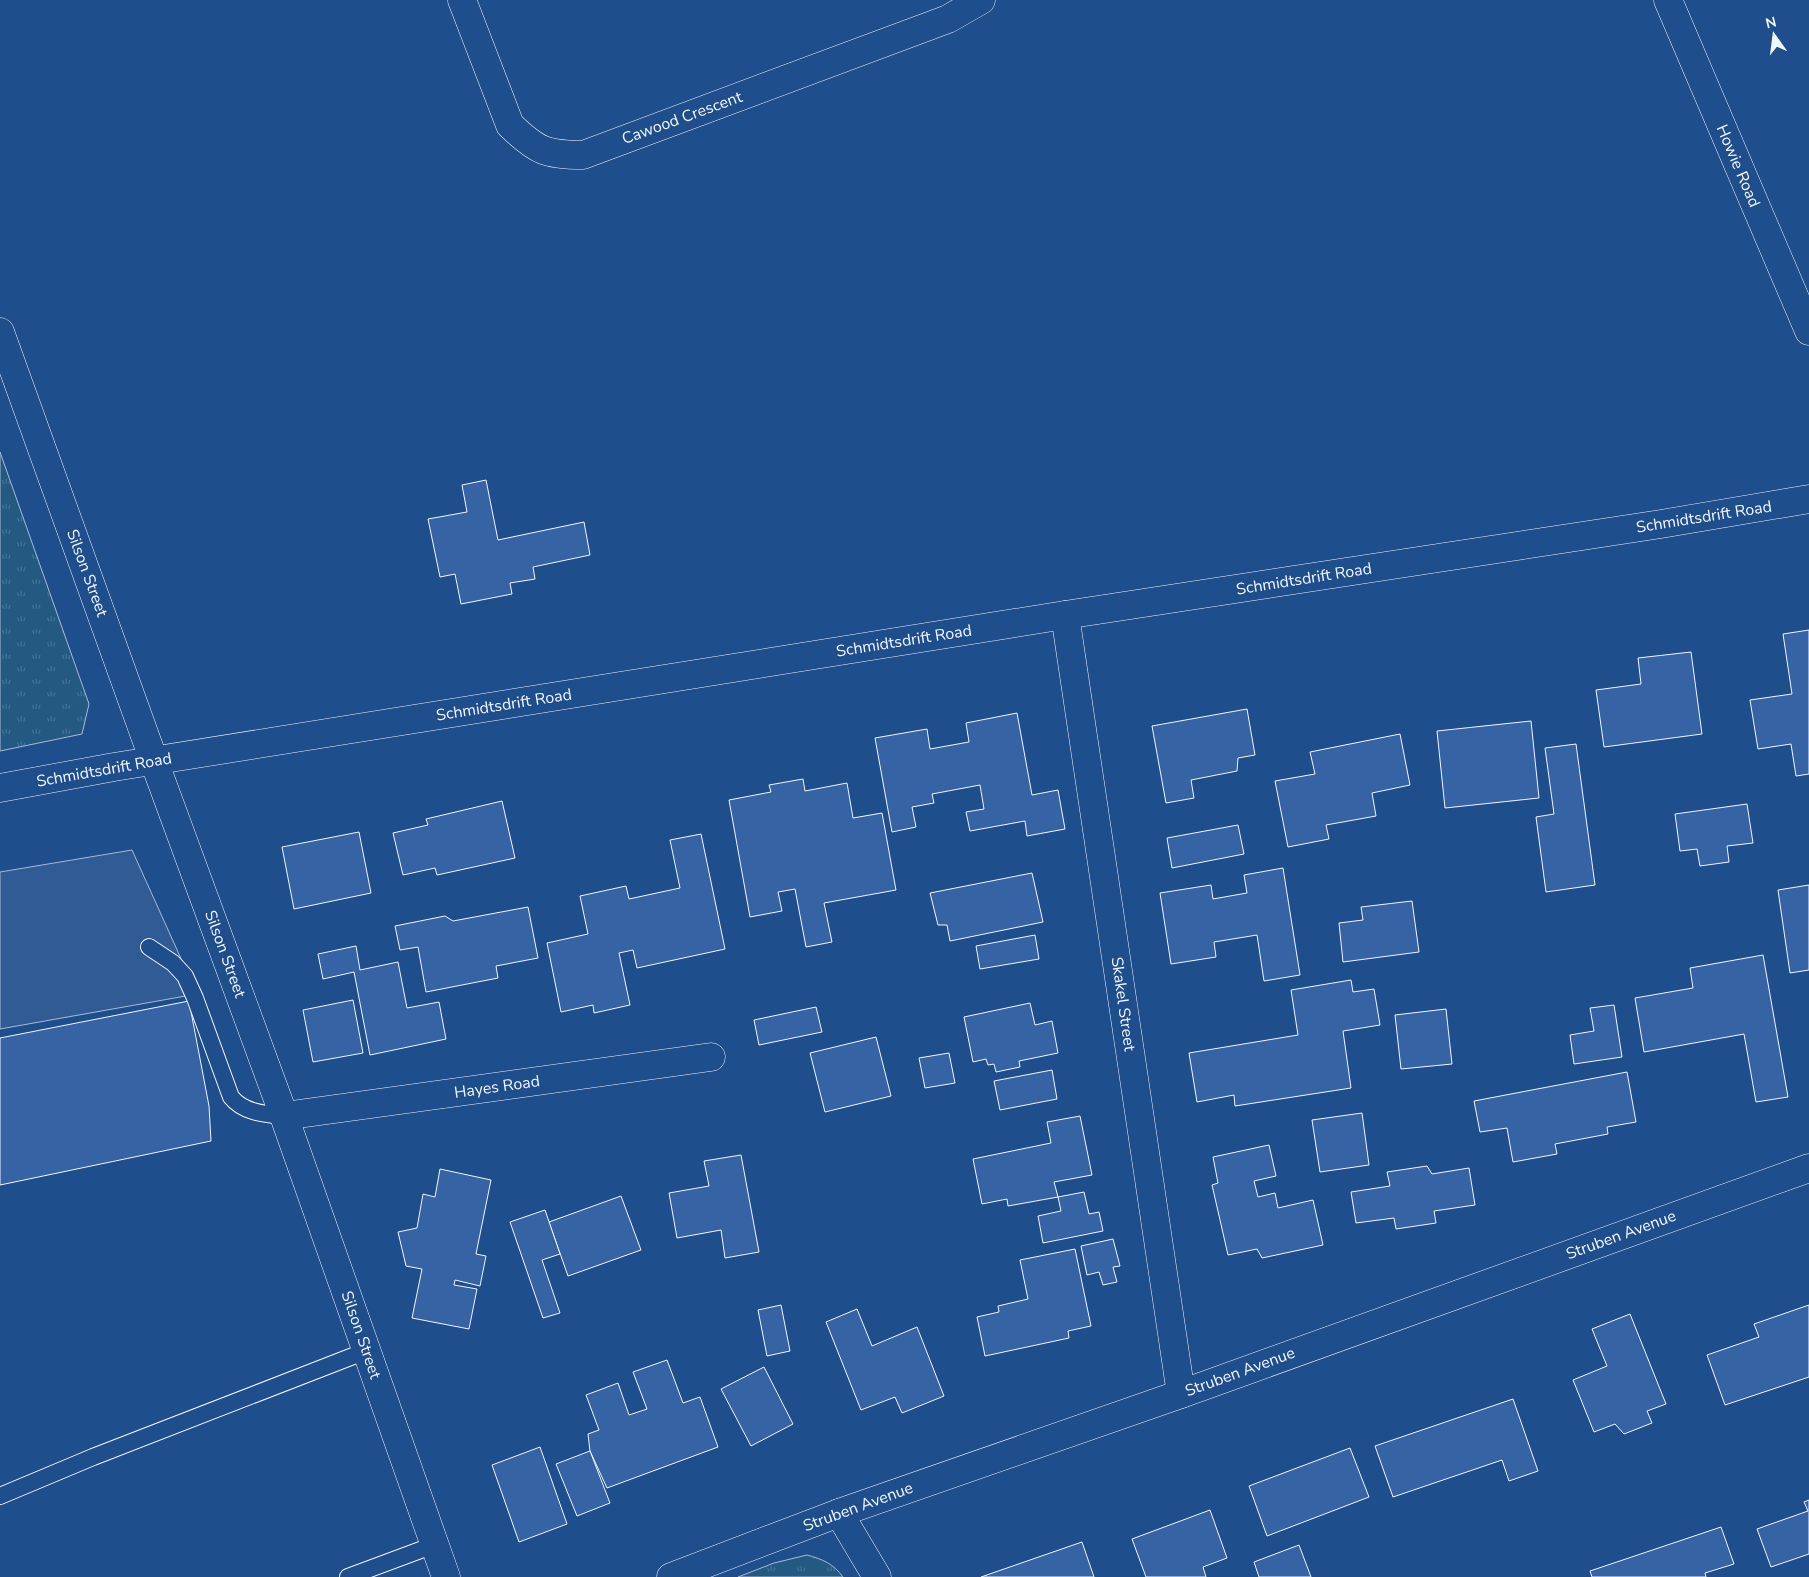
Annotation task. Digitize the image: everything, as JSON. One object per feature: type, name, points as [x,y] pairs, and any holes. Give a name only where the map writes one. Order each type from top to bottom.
[{"type":"main road","name":"Cawood Crescent","points":[[462,0],[510,126],[543,151],[583,155],[948,19],[981,0]]},
{"type":"main road","name":"Howie Road","points":[[1668,0],[1809,331]]},
{"type":"main road","name":"Silson Street","points":[[0,332],[284,1116],[446,1577]]},
{"type":"main road","name":"Schmidtsdrift Road","points":[[0,788],[154,761],[1065,615],[1661,524],[1809,499]]},
{"type":"main road","name":"Skakel Street","points":[[1065,615],[1181,1394]]},
{"type":"main road","name":"Hayes Road","points":[[284,1116],[711,1057]]},
{"type":"main road","name":"Struben Avenue","points":[[671,1577],[839,1513],[1181,1394],[1809,1168]]},
{"type":"main road","points":[[839,1513],[876,1577]]},
{"type":"lane","points":[[149,947],[173,963],[184,976],[195,998],[235,1102],[242,1107],[261,1114],[284,1116]]},
{"type":"lane","points":[[0,1496],[93,1457],[366,1351]]},
{"type":"lane","points":[[348,1577],[434,1545]]},
{"type":"green space","points":[[0,452],[89,704],[82,734],[0,751]]},
{"type":"green space","points":[[807,1555],[827,1563],[843,1577],[738,1577],[774,1563]]},
{"type":"shaded area","points":[[132,850],[197,994],[0,1029],[0,872]]},
{"type":"building","points":[[486,480],[498,540],[584,522],[590,555],[533,567],[535,579],[510,583],[512,594],[461,604],[455,574],[440,577],[428,519],[467,512],[462,485]]},
{"type":"building","points":[[1809,630],[1809,774],[1796,776],[1791,744],[1758,749],[1750,700],[1792,694],[1783,634]]},
{"type":"building","points":[[1691,652],[1702,734],[1604,747],[1596,690],[1641,684],[1638,658]]},
{"type":"building","points":[[1247,709],[1255,755],[1238,758],[1237,771],[1191,780],[1194,798],[1166,803],[1152,726]]},
{"type":"building","points":[[1017,713],[1032,795],[1058,790],[1065,829],[1027,836],[1025,821],[970,831],[966,812],[984,809],[980,785],[932,794],[934,803],[912,807],[916,827],[892,832],[875,738],[927,729],[930,749],[969,742],[966,723]]},
{"type":"building","points":[[1531,721],[1539,798],[1445,808],[1437,731]]},
{"type":"building","points":[[1400,734],[1410,785],[1372,793],[1376,816],[1326,825],[1329,839],[1288,847],[1275,781],[1315,774],[1310,752]]},
{"type":"building","points":[[1576,744],[1595,885],[1546,892],[1536,817],[1554,814],[1545,748]]},
{"type":"building","points":[[803,779],[805,791],[847,783],[853,818],[882,813],[896,890],[824,903],[832,942],[806,947],[795,889],[778,892],[782,911],[750,917],[729,800],[771,792],[769,785]]},
{"type":"building","points":[[502,801],[515,858],[437,875],[435,868],[403,875],[393,833],[428,825],[426,819]]},
{"type":"building","points":[[1747,804],[1753,843],[1727,846],[1729,862],[1700,866],[1697,849],[1680,851],[1675,814]]},
{"type":"building","points":[[1238,825],[1244,854],[1172,868],[1167,838]]},
{"type":"building","points":[[359,832],[371,893],[294,909],[282,847]]},
{"type":"building","points":[[701,834],[725,949],[637,968],[633,950],[619,953],[630,1005],[594,1013],[593,1005],[561,1012],[547,943],[588,934],[580,896],[626,886],[629,899],[680,888],[670,840]]},
{"type":"building","points":[[1283,868],[1300,975],[1264,981],[1257,935],[1214,942],[1216,957],[1171,964],[1160,893],[1211,885],[1213,899],[1247,893],[1244,875]]},
{"type":"building","points":[[1032,873],[1043,922],[950,941],[947,925],[938,925],[930,893]]},
{"type":"building","points":[[1809,885],[1809,970],[1790,973],[1778,890]]},
{"type":"building","points":[[1412,901],[1419,952],[1343,962],[1339,923],[1363,920],[1361,907]]},
{"type":"building","points":[[528,907],[538,958],[496,966],[498,978],[426,992],[418,947],[400,950],[395,926],[445,916],[453,921]]},
{"type":"building","points":[[1035,935],[1039,959],[980,969],[976,946]]},
{"type":"building","points":[[356,946],[360,970],[398,962],[407,1008],[439,1002],[446,1039],[370,1055],[354,972],[323,979],[318,954]]},
{"type":"building","points":[[1763,955],[1788,1097],[1756,1102],[1744,1034],[1644,1052],[1635,998],[1693,988],[1690,968]]},
{"type":"building","points":[[1351,980],[1353,992],[1374,989],[1380,1025],[1343,1031],[1351,1088],[1235,1106],[1234,1095],[1197,1102],[1189,1053],[1298,1035],[1291,990]]},
{"type":"building","points":[[353,1000],[363,1053],[313,1062],[303,1010]]},
{"type":"building","points":[[189,1001],[209,1106],[211,1141],[0,1185],[0,1038]]},
{"type":"building","points":[[1030,1003],[1035,1025],[1052,1021],[1058,1053],[1019,1061],[1020,1067],[996,1072],[994,1064],[988,1065],[986,1059],[973,1062],[964,1017]]},
{"type":"building","points":[[1614,1005],[1622,1057],[1574,1064],[1570,1035],[1594,1031],[1590,1008]]},
{"type":"building","points":[[816,1007],[822,1032],[759,1045],[754,1020]]},
{"type":"building","points":[[1446,1009],[1452,1064],[1401,1069],[1395,1015]]},
{"type":"building","points":[[876,1037],[891,1096],[825,1112],[810,1053]]},
{"type":"building","points":[[949,1053],[955,1083],[925,1088],[919,1058]]},
{"type":"building","points":[[1052,1070],[1057,1099],[1000,1110],[994,1081]]},
{"type":"building","points":[[1627,1072],[1636,1122],[1607,1127],[1608,1134],[1555,1144],[1557,1154],[1513,1162],[1507,1128],[1480,1132],[1474,1101]]},
{"type":"building","points":[[1362,1113],[1369,1165],[1320,1172],[1312,1120]]},
{"type":"building","points":[[1080,1116],[1092,1175],[1054,1182],[1058,1197],[1008,1206],[1007,1199],[982,1204],[973,1159],[1051,1143],[1047,1122]]},
{"type":"building","points":[[1269,1145],[1276,1176],[1254,1181],[1258,1197],[1275,1193],[1278,1208],[1313,1200],[1323,1245],[1262,1258],[1257,1249],[1228,1255],[1212,1185],[1218,1183],[1213,1157]]},
{"type":"building","points":[[741,1155],[759,1252],[725,1258],[721,1230],[677,1238],[669,1193],[709,1186],[704,1161]]},
{"type":"building","points":[[1427,1166],[1432,1174],[1469,1168],[1475,1205],[1434,1211],[1436,1223],[1396,1229],[1394,1218],[1356,1223],[1351,1192],[1390,1186],[1387,1172]]},
{"type":"building","points":[[440,1169],[491,1180],[476,1254],[486,1256],[480,1286],[455,1280],[454,1285],[477,1289],[469,1329],[412,1318],[422,1269],[406,1266],[398,1232],[417,1228],[423,1194],[435,1197]]},
{"type":"building","points":[[1084,1192],[1089,1214],[1099,1212],[1103,1231],[1043,1243],[1038,1216],[1061,1211],[1058,1197]]},
{"type":"building","points":[[621,1196],[641,1250],[568,1276],[549,1222]]},
{"type":"building","points":[[545,1210],[560,1254],[542,1260],[560,1313],[543,1318],[510,1222]]},
{"type":"building","points":[[1113,1239],[1120,1266],[1113,1267],[1117,1282],[1103,1285],[1099,1272],[1087,1275],[1081,1246]]},
{"type":"building","points":[[1075,1249],[1091,1326],[1068,1331],[1069,1338],[985,1356],[977,1317],[999,1312],[998,1306],[1028,1299],[1020,1260]]},
{"type":"building","points":[[781,1305],[790,1351],[767,1356],[758,1310]]},
{"type":"building","points":[[1809,1305],[1809,1377],[1725,1405],[1707,1355],[1759,1337],[1754,1324]]},
{"type":"building","points":[[857,1309],[872,1346],[917,1327],[944,1396],[902,1413],[895,1397],[861,1410],[826,1322]]},
{"type":"building","points":[[1630,1314],[1666,1404],[1647,1411],[1652,1423],[1624,1434],[1615,1424],[1594,1432],[1573,1380],[1607,1366],[1592,1329]]},
{"type":"building","points":[[667,1360],[683,1403],[700,1397],[718,1447],[607,1488],[590,1451],[588,1434],[599,1430],[586,1395],[618,1383],[629,1415],[647,1409],[633,1372]]},
{"type":"building","points":[[764,1367],[793,1424],[751,1446],[721,1389]]},
{"type":"building","points":[[1513,1399],[1538,1471],[1509,1481],[1502,1460],[1393,1497],[1375,1446]]},
{"type":"building","points":[[540,1447],[567,1524],[519,1542],[492,1465]]},
{"type":"building","points":[[1350,1448],[1369,1497],[1267,1536],[1249,1486]]},
{"type":"building","points":[[590,1451],[610,1503],[577,1516],[556,1464]]},
{"type":"building","points":[[1809,1500],[1809,1554],[1771,1567],[1757,1529],[1808,1511],[1804,1502]]},
{"type":"building","points":[[1210,1510],[1227,1558],[1203,1567],[1206,1577],[1146,1577],[1132,1539]]},
{"type":"building","points":[[1721,1527],[1734,1564],[1705,1573],[1706,1577],[1592,1577],[1590,1571]]},
{"type":"building","points":[[1082,1542],[1094,1577],[981,1577]]},
{"type":"building","points":[[1299,1545],[1311,1577],[1259,1577],[1254,1562]]}]
